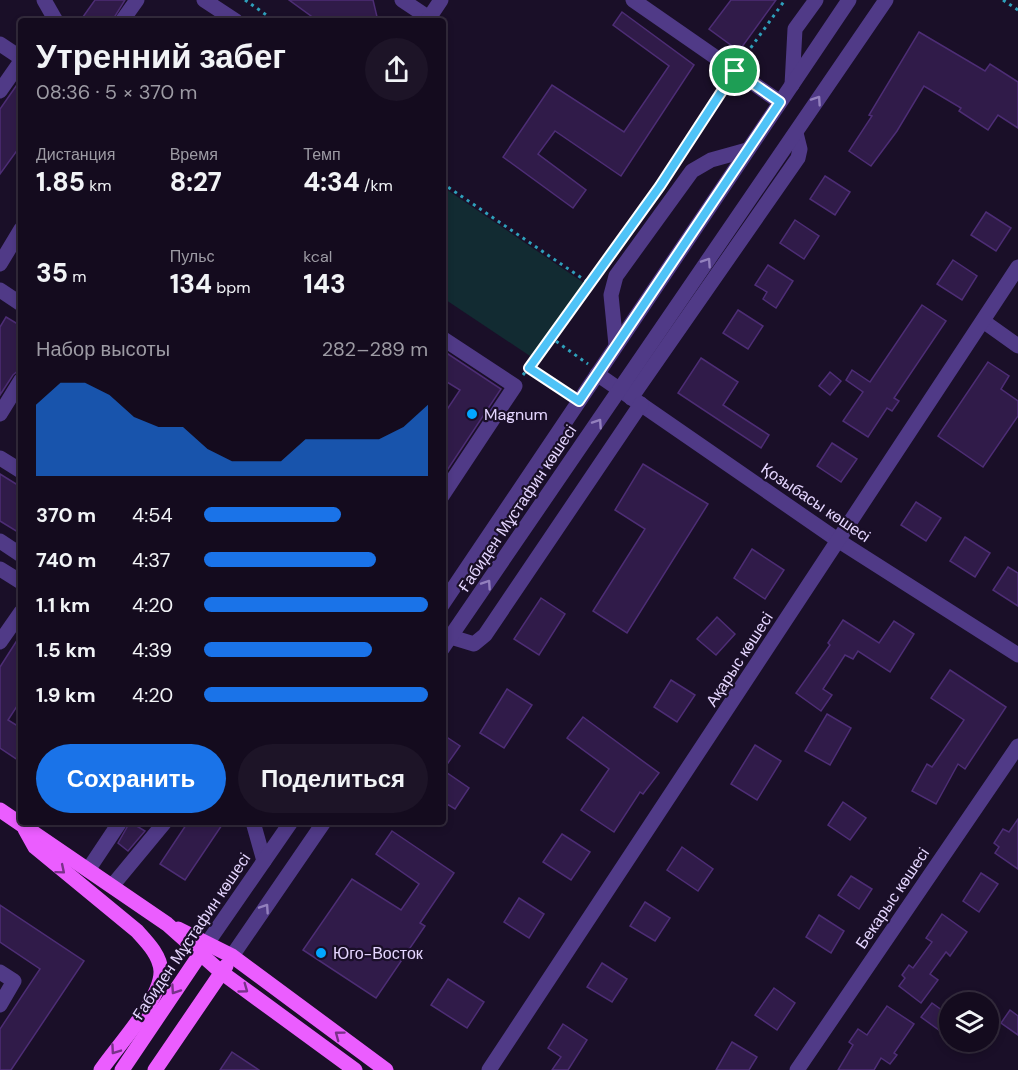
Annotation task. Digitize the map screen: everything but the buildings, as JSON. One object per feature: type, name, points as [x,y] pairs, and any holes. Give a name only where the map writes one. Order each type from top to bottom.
[{"type":"main road","points":[[0,810],[18,822]]},
{"type":"main road","points":[[24,826],[204,948],[232,956],[386,1070]]},
{"type":"main road","points":[[24,826],[35,847],[149,944],[161,970],[156,994],[101,1070]]},
{"type":"main road","points":[[204,948],[221,972],[355,1070]]},
{"type":"main road","name":"Ғабиден Мұстафин көшесі","points":[[122,1070],[204,948]]},
{"type":"main road","points":[[155,1070],[232,956]]},
{"type":"street","points":[[44,0],[54,18]]},
{"type":"street","points":[[124,18],[137,0]]},
{"type":"street","points":[[204,0],[231,18]]},
{"type":"street","points":[[402,0],[425,18]]},
{"type":"street","points":[[429,18],[441,0]]},
{"type":"street","points":[[633,0],[780,102]]},
{"type":"street","points":[[792,85],[795,29],[816,0]]},
{"type":"street","name":"Ғабиден Мұстафин көшесі","points":[[447,588],[579,401],[849,0]]},
{"type":"street","name":"Ғабиден Мұстафин көшесі","points":[[447,643],[472,606],[631,397],[796,133],[886,0]]},
{"type":"street","points":[[0,44],[18,58]]},
{"type":"street","points":[[0,91],[18,64]]},
{"type":"street","points":[[616,345],[611,295],[616,276],[692,171],[711,160],[747,150]]},
{"type":"street","points":[[0,264],[18,234]]},
{"type":"street","name":"Ақарыс көшесі","points":[[489,1070],[1018,267]]},
{"type":"street","points":[[0,290],[18,302]]},
{"type":"street","points":[[983,321],[1018,346]]},
{"type":"street","points":[[446,341],[515,386],[446,490]]},
{"type":"street","name":"Қозыбасы көшесі","points":[[598,373],[839,541],[1018,655]]},
{"type":"street","points":[[0,414],[18,385]]},
{"type":"street","points":[[447,643],[474,644],[485,635],[631,397]]},
{"type":"street","points":[[0,458],[18,469]]},
{"type":"street","points":[[0,541],[18,553]]},
{"type":"street","points":[[0,569],[18,580]]},
{"type":"street","points":[[447,588],[472,606]]},
{"type":"street","points":[[0,642],[18,616]]},
{"type":"street","name":"Бекарыс көшесі","points":[[797,1070],[1018,746]]},
{"type":"street","points":[[88,870],[118,825]]},
{"type":"street","points":[[112,886],[163,825]]},
{"type":"street","points":[[254,825],[264,861]]},
{"type":"street","name":"Ғабиден Мұстафин көшесі","points":[[204,948],[289,825]]},
{"type":"street","points":[[232,956],[322,825]]},
{"type":"street","points":[[0,972],[14,981],[0,1005]]},
{"type":"path","points":[[245,0],[271,18]]},
{"type":"path","points":[[515,386],[660,186],[735,71],[785,0]]},
{"type":"path","points":[[1003,0],[1018,10]]},
{"type":"path","points":[[446,186],[590,283]]},
{"type":"path","points":[[550,337],[598,373]]},
{"type":"path","points":[[529,368],[579,401]]},
{"type":"shaded area","points":[[446,189],[587,285],[536,360],[446,300]]},
{"type":"place","name":"Magnum","points":[[472,414]]},
{"type":"place","name":"Юго-Восток","points":[[321,953]]},
{"type":"route","points":[[735,71],[780,102],[579,401],[529,368],[660,186],[735,71]]}]
